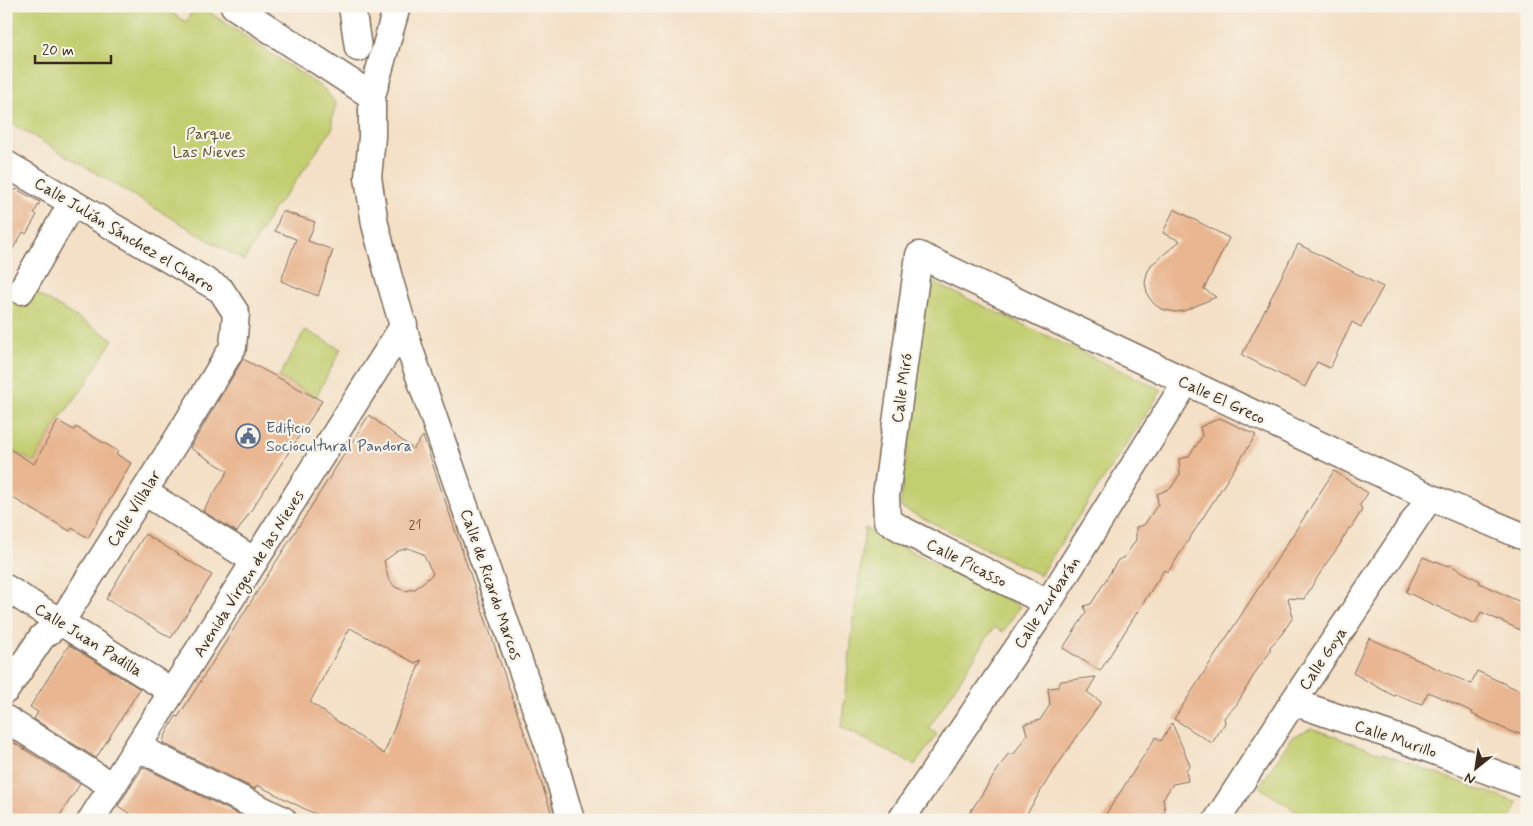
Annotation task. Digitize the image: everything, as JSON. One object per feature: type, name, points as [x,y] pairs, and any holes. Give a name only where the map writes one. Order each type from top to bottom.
[{"type":"street","points":[[234,6],[372,96]]},
{"type":"street","points":[[352,6],[358,48]]},
{"type":"street","name":"Calle de Ricardo Marcos","points":[[397,6],[372,96],[372,137],[368,177],[374,215],[401,341],[554,761],[571,820]]},
{"type":"street","name":"Calle Julián Sánchez el Charro","points":[[6,164],[221,290],[236,313]]},
{"type":"street","points":[[21,291],[72,203]]},
{"type":"street","name":"Calle El Greco","points":[[919,255],[1430,497],[1527,538]]},
{"type":"street","name":"Calle Miró","points":[[887,520],[886,496],[919,255]]},
{"type":"street","name":"Calle Villalar","points":[[6,690],[42,636],[61,622],[233,347],[236,313]]},
{"type":"street","name":"Avenida Virgen de las Nieves","points":[[91,820],[255,561],[401,341]]},
{"type":"street","name":"Calle Zurbarán","points":[[901,820],[1048,603],[1186,382]]},
{"type":"street","points":[[144,492],[255,561]]},
{"type":"street","name":"Calle Goya","points":[[1217,820],[1293,702],[1430,497]]},
{"type":"street","name":"Calle Picasso","points":[[887,520],[903,530],[1048,603]]},
{"type":"street","name":"Calle Juan Padilla","points":[[6,588],[171,691]]},
{"type":"street","name":"Calle Murillo","points":[[1293,702],[1527,785]]},
{"type":"street","points":[[6,720],[112,786]]},
{"type":"street","points":[[137,747],[275,818]]},
{"type":"green space","name":"Parque Las Nieves","points":[[6,6],[161,6],[186,22],[195,6],[200,6],[324,89],[336,103],[332,120],[333,128],[273,210],[244,261],[6,120]]},
{"type":"green space","points":[[6,275],[113,339],[84,387],[58,421],[34,462],[6,447]]},
{"type":"green space","points":[[928,280],[1162,390],[1040,575],[900,507]]},
{"type":"green space","points":[[305,330],[341,349],[316,397],[279,377]]},
{"type":"green space","points":[[865,528],[1020,606],[1003,632],[994,627],[929,728],[937,734],[915,765],[841,727]]},
{"type":"green space","points":[[1311,728],[1518,803],[1510,820],[1309,820],[1259,787],[1292,737]]},
{"type":"building","points":[[6,186],[14,191],[16,189],[40,202],[34,213],[37,215],[26,234],[23,232],[6,260]]},
{"type":"building","points":[[1174,209],[1229,238],[1204,289],[1216,297],[1184,311],[1175,312],[1161,309],[1154,304],[1148,296],[1145,283],[1151,265],[1180,241],[1163,233]]},
{"type":"building","points":[[282,211],[315,222],[308,241],[333,250],[318,296],[281,281],[296,239],[275,231]]},
{"type":"building","points":[[1298,244],[1383,287],[1361,327],[1352,322],[1330,368],[1317,362],[1305,387],[1242,355]]},
{"type":"building","name":"Edificio Sociocultural Pandora","points":[[243,359],[322,401],[237,532],[203,511],[228,471],[190,448]]},
{"type":"building","points":[[369,415],[413,449],[423,436],[554,820],[327,820],[257,785],[255,789],[163,743],[176,716],[178,717]],"holes":[[[408,548],[423,554],[433,574],[415,589],[405,591],[395,587],[388,578],[384,561],[398,551]],[[350,628],[415,663],[421,660],[384,754],[310,702]]]},
{"type":"building","points":[[1220,418],[1256,435],[1168,572],[1164,570],[1100,671],[1063,648],[1086,613],[1084,606],[1091,604],[1118,560],[1124,558],[1136,540],[1136,527],[1144,525],[1158,504],[1157,494],[1171,488],[1180,474],[1179,459],[1188,457],[1198,443],[1202,436],[1200,427]]},
{"type":"building","points":[[58,421],[74,430],[76,427],[118,451],[116,454],[131,463],[88,538],[72,528],[70,531],[6,494],[6,447],[34,464]]},
{"type":"building","points":[[1334,471],[1368,493],[1360,505],[1362,510],[1304,599],[1288,598],[1293,617],[1282,634],[1270,647],[1270,652],[1237,704],[1224,718],[1225,723],[1212,743],[1174,719]]},
{"type":"building","points":[[145,534],[212,575],[171,638],[106,599]]},
{"type":"building","points":[[1423,557],[1448,566],[1450,565],[1480,581],[1479,583],[1527,605],[1527,633],[1481,612],[1475,624],[1406,592]]},
{"type":"building","points":[[1369,638],[1471,684],[1477,671],[1527,694],[1527,737],[1472,714],[1473,712],[1428,692],[1422,704],[1397,695],[1394,696],[1353,673]]},
{"type":"building","points":[[69,645],[140,689],[96,758],[34,719],[38,712],[30,707]]},
{"type":"building","points":[[1096,677],[1087,692],[1101,702],[1048,779],[1023,820],[965,820],[1008,754],[1014,754],[1027,734],[1024,724],[1040,720],[1050,705],[1048,688],[1058,687],[1061,681]]},
{"type":"building","points":[[1172,723],[1190,765],[1186,770],[1188,781],[1173,784],[1163,799],[1165,811],[1159,820],[1102,820],[1156,737],[1161,741]]},
{"type":"building","points":[[6,738],[80,784],[57,820],[6,820]]},
{"type":"building","points":[[143,767],[241,816],[239,820],[139,820],[118,806]]},
{"type":"place","name":"Edificio Sociocultural Pandora","points":[[248,436]]}]
